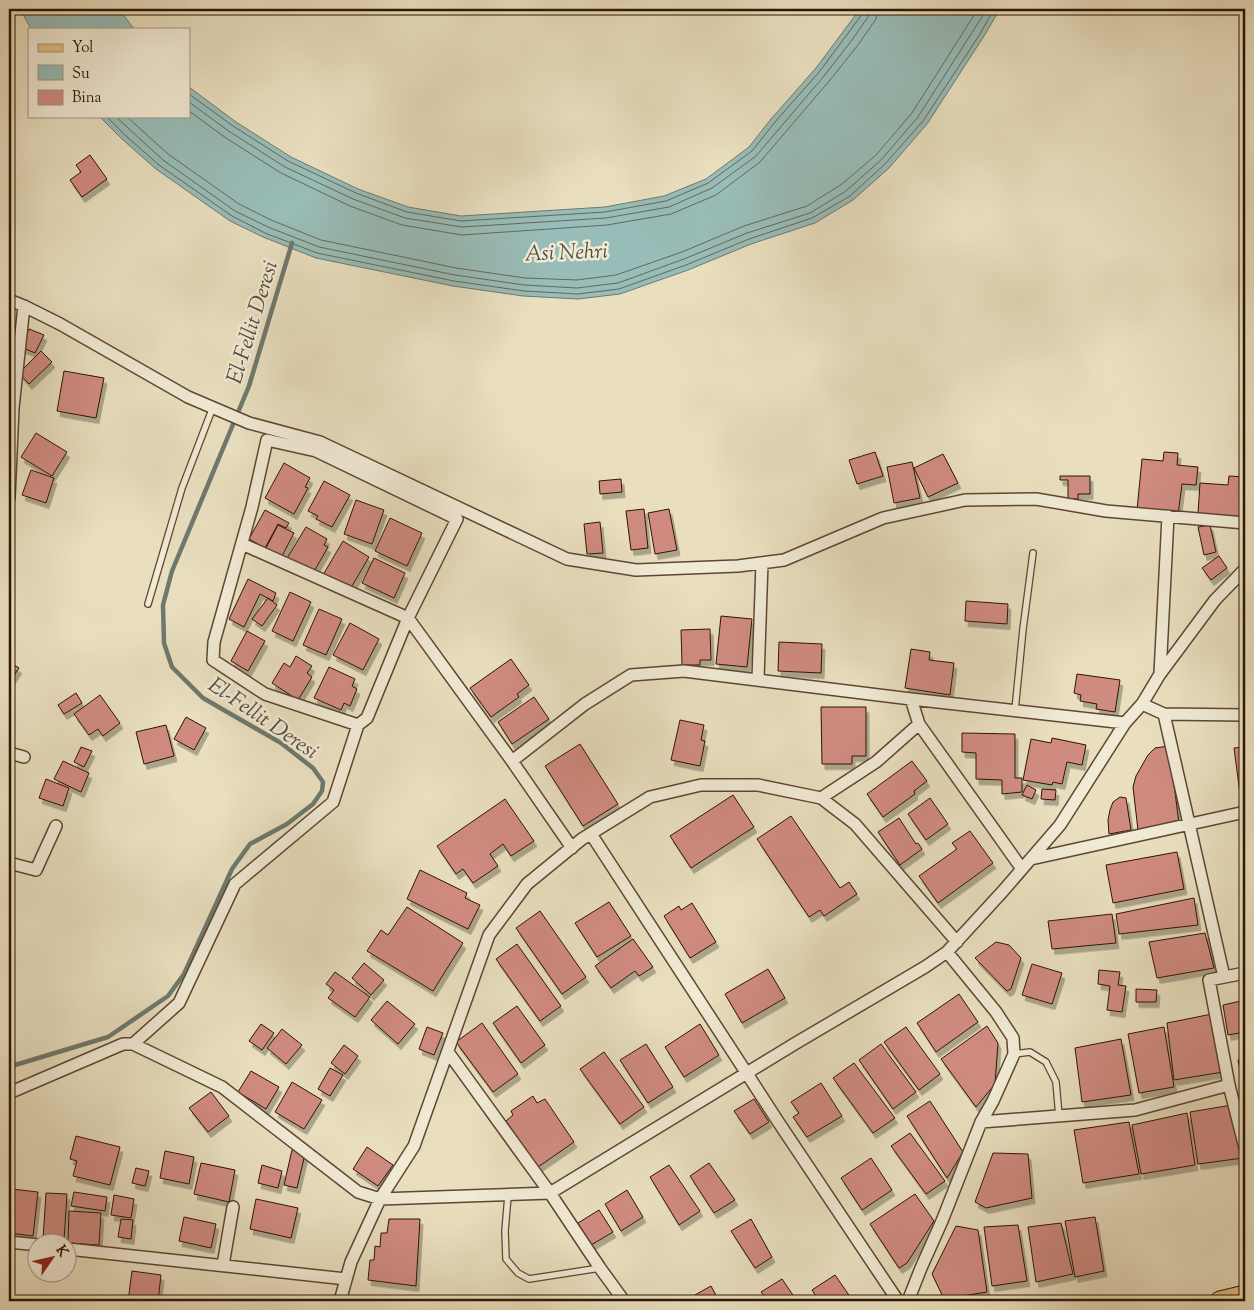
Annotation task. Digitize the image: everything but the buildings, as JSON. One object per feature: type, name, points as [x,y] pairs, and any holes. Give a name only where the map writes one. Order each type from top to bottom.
[{"type":"main road","points":[[1220,1301],[1245,1295]]},
{"type":"street","points":[[9,300],[60,324],[188,397],[245,422],[268,435],[316,451],[457,518],[408,618],[367,718],[358,726],[332,802],[235,884],[179,1003],[133,1044]]},
{"type":"street","points":[[9,498],[13,408],[24,306]]},
{"type":"street","points":[[268,435],[242,544],[214,642],[213,660],[265,694],[358,726]]},
{"type":"street","points":[[268,435],[320,442],[567,559],[636,570],[738,566],[784,560],[883,518],[965,500],[1036,499],[1106,510],[1245,523]]},
{"type":"street","points":[[1160,674],[1168,516]]},
{"type":"street","points":[[242,544],[408,618],[512,761],[572,848]]},
{"type":"street","points":[[758,680],[762,563]]},
{"type":"street","points":[[9,1092],[123,1044],[133,1044],[222,1087],[358,1192],[380,1199],[508,1196],[550,1193],[947,952],[1060,825],[1125,723],[1142,704],[1160,674],[1214,600],[1245,569]]},
{"type":"street","points":[[512,761],[585,704],[631,675],[684,671],[1125,723]]},
{"type":"street","points":[[911,699],[919,724],[1022,869]]},
{"type":"street","points":[[1142,704],[1164,714],[1245,715]]},
{"type":"street","points":[[1164,714],[1224,977]]},
{"type":"street","points":[[821,798],[876,762],[919,724]]},
{"type":"street","points":[[9,753],[24,757]]},
{"type":"street","points":[[340,1301],[351,1262],[380,1199],[414,1146],[489,935],[526,884],[591,834],[650,797],[701,784],[758,784],[821,798],[855,824],[957,942]]},
{"type":"street","points":[[1031,859],[1245,812]]},
{"type":"street","points":[[9,862],[36,870],[56,826]]},
{"type":"street","points":[[591,834],[784,1132],[898,1301]]},
{"type":"street","points":[[908,1301],[981,1122],[993,1101],[1014,1054],[1013,1038],[947,952]]},
{"type":"street","points":[[1245,973],[1208,980],[1229,1086],[1245,1148]]},
{"type":"street","points":[[448,1052],[550,1193],[624,1301]]},
{"type":"street","points":[[981,1122],[1135,1110],[1229,1086]]},
{"type":"street","points":[[223,1265],[233,1207]]},
{"type":"street","points":[[9,1242],[28,1244]]},
{"type":"street","points":[[78,1250],[346,1278]]},
{"type":"lane","points":[[148,604],[182,488],[213,408]]},
{"type":"lane","points":[[1015,710],[1033,553]]},
{"type":"lane","points":[[1014,1054],[1030,1052],[1046,1062],[1056,1082],[1058,1116]]},
{"type":"lane","points":[[508,1196],[505,1232],[506,1259],[518,1273],[529,1279],[600,1268]]},
{"type":"water","points":[[20,9],[119,9],[133,28],[30,28]]},
{"type":"water","name":"Asi Nehri","points":[[860,9],[1000,9],[927,124],[889,168],[853,200],[815,223],[751,244],[688,270],[620,294],[578,299],[523,296],[453,286],[316,258],[263,237],[230,221],[156,169],[101,118],[190,118],[190,88],[236,122],[291,157],[358,189],[408,207],[461,216],[605,207],[664,196],[706,179],[749,147],[816,68]]},
{"type":"waterway","name":"El-Fellit Deresi","points":[[9,1065],[15,1065],[108,1037],[168,996],[184,974],[232,869],[250,844],[287,824],[313,804],[322,791],[323,782],[313,768],[281,743],[203,698],[172,667],[164,643],[163,605],[172,571],[249,386],[292,243]]}]
